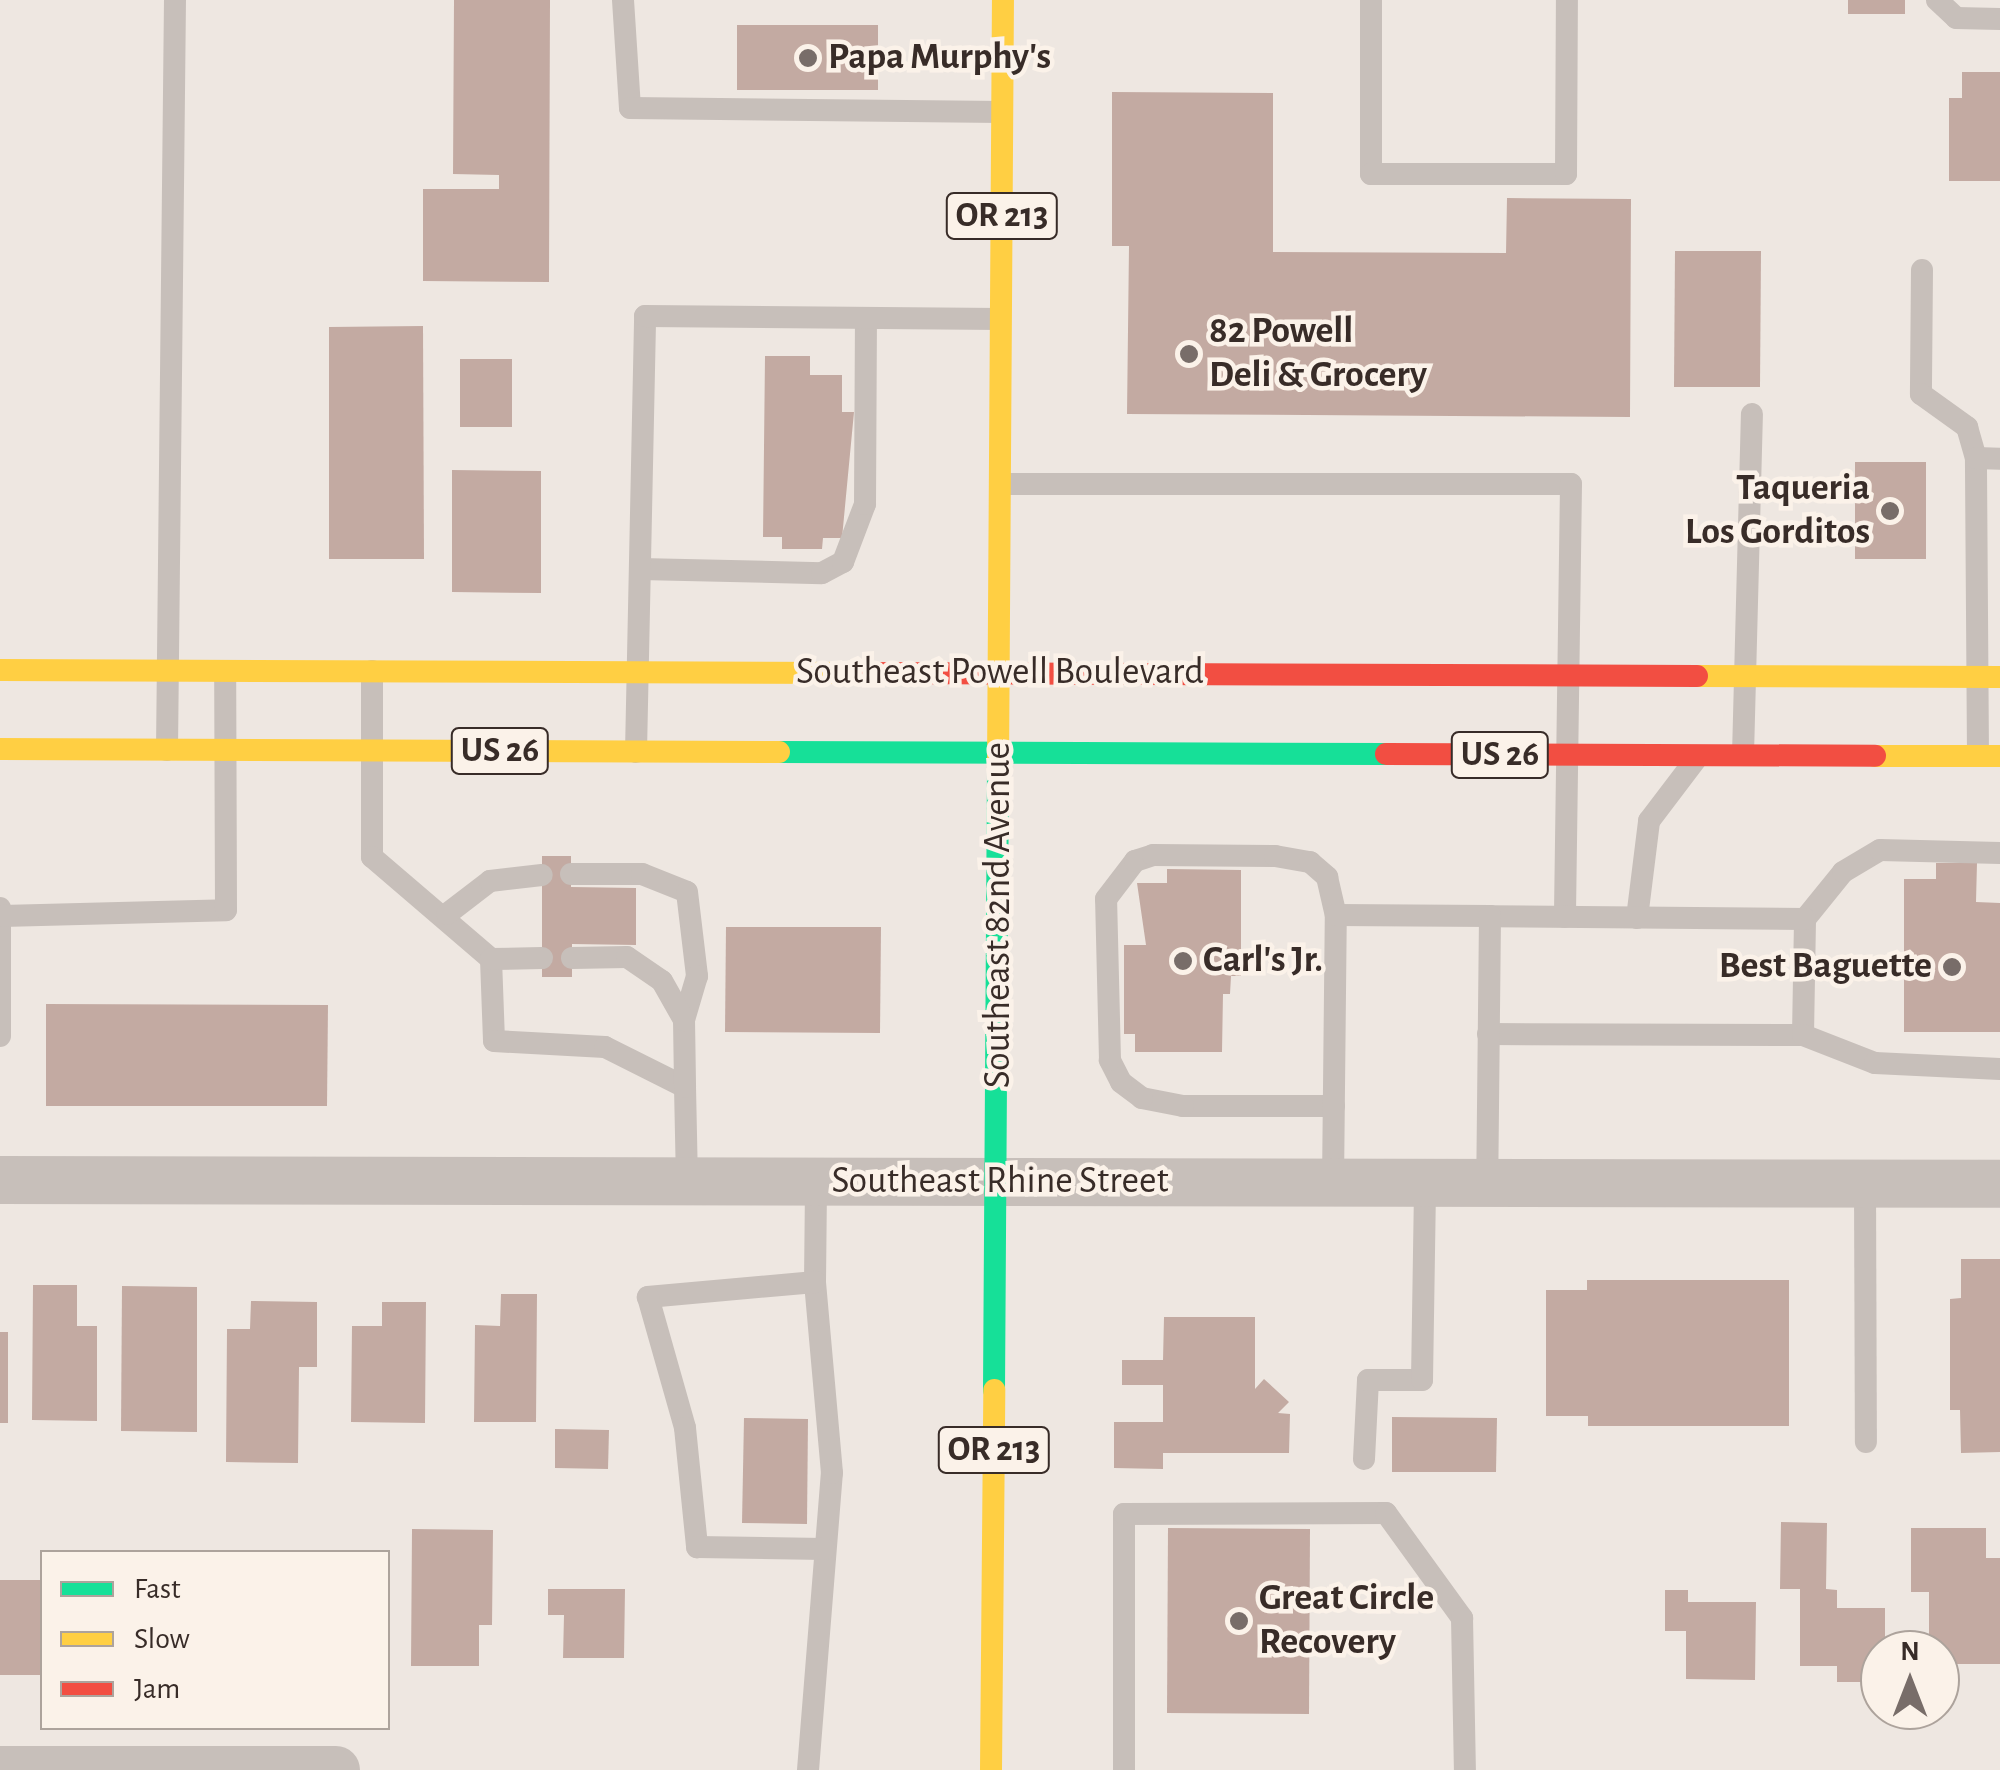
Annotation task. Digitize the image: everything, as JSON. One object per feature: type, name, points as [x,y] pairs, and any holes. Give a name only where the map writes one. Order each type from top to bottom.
[{"type":"main road","name":"Southeast 82nd Avenue","points":[[991,1770],[1002,484],[1002,0]]},
{"type":"main road","name":"Southeast Powell Boulevard","points":[[0,670],[1988,677]]},
{"type":"main road","name":"US 26","points":[[0,749],[1989,756]]},
{"type":"street","name":"Southeast Rhine Street","points":[[0,1180],[2000,1184]]},
{"type":"street","points":[[0,1770],[336,1770]]},
{"type":"lane","points":[[167,750],[163,504],[177,438],[175,0]]},
{"type":"lane","points":[[623,0],[630,108],[1002,112]]},
{"type":"lane","points":[[1371,0],[1371,174],[1566,174],[1567,0]]},
{"type":"lane","points":[[1936,0],[1956,18],[2000,19]]},
{"type":"lane","points":[[1922,270],[1921,394],[1967,427],[1988,458],[1989,756]]},
{"type":"lane","points":[[636,752],[645,316],[1002,320]]},
{"type":"lane","points":[[640,569],[822,572],[844,562],[864,504],[866,318]]},
{"type":"lane","points":[[1743,755],[1752,414]]},
{"type":"lane","points":[[1002,484],[1571,484],[1565,917]]},
{"type":"lane","points":[[0,1036],[1,912],[226,910],[225,671]]},
{"type":"lane","points":[[372,671],[372,857],[447,914],[491,959],[494,1041],[605,1047],[685,1087]]},
{"type":"lane","points":[[1637,918],[1649,822],[1699,755]]},
{"type":"lane","points":[[1803,1035],[1805,919],[1843,872],[1880,850],[2000,853]]},
{"type":"lane","points":[[1333,1183],[1334,1106],[1336,915],[1327,876],[1310,862],[1274,856],[1154,855],[1135,861],[1106,899],[1110,1060],[1122,1082],[1142,1098],[1183,1106],[1334,1106]]},
{"type":"lane","points":[[571,874],[642,874],[687,892],[698,976],[684,1020],[686,1182]]},
{"type":"lane","points":[[447,914],[490,881],[542,875]]},
{"type":"lane","points":[[1336,915],[1805,919]]},
{"type":"lane","points":[[1486,1183],[1490,916]]},
{"type":"lane","points":[[572,958],[627,957],[662,981],[684,1020]]},
{"type":"lane","points":[[491,959],[542,958]]},
{"type":"lane","points":[[1488,1034],[1803,1035],[1875,1064],[2000,1070]]},
{"type":"lane","points":[[808,1770],[832,1473],[815,1282],[816,1182]]},
{"type":"lane","points":[[1364,1459],[1368,1380],[1422,1380],[1425,1183]]},
{"type":"lane","points":[[1865,1184],[1866,1442]]},
{"type":"lane","points":[[815,1282],[648,1297],[685,1428],[697,1547],[824,1549]]},
{"type":"lane","points":[[1124,1770],[1124,1514],[1386,1513],[1462,1618],[1465,1770]]},
{"type":"building","points":[[454,0],[550,0],[549,282],[423,281],[423,189],[499,189],[499,175],[453,174]]},
{"type":"building","points":[[1848,0],[1905,0],[1905,14],[1848,14]]},
{"type":"building","name":"Papa Murphy's","points":[[737,25],[878,25],[878,90],[737,90]]},
{"type":"building","points":[[1962,72],[2000,72],[2000,181],[1949,181],[1949,98],[1962,98]]},
{"type":"building","points":[[1112,92],[1273,93],[1273,252],[1506,253],[1507,198],[1631,199],[1630,417],[1127,414],[1129,246],[1112,246]]},
{"type":"building","points":[[1675,251],[1761,251],[1760,387],[1674,387]]},
{"type":"building","points":[[423,326],[424,559],[329,559],[329,327]]},
{"type":"building","points":[[765,356],[810,356],[810,375],[842,375],[842,412],[854,412],[842,538],[823,538],[822,549],[782,549],[782,537],[763,537]]},
{"type":"building","points":[[460,359],[512,359],[512,427],[460,427]]},
{"type":"building","name":"Taqueria Los Gorditos","points":[[1855,462],[1926,462],[1926,559],[1855,559]]},
{"type":"building","points":[[452,470],[541,471],[541,593],[452,592]]},
{"type":"building","points":[[542,856],[571,856],[571,887],[636,888],[636,945],[572,944],[572,977],[542,977]]},
{"type":"building","name":"Best Baguette","points":[[1936,863],[1977,863],[1976,902],[2000,903],[2000,1032],[1904,1032],[1904,879],[1936,879]]},
{"type":"building","name":"Carl's Jr.","points":[[1167,869],[1241,870],[1241,976],[1231,976],[1230,994],[1223,994],[1222,1052],[1135,1052],[1135,1034],[1124,1034],[1124,945],[1146,945],[1137,883],[1167,883]]},
{"type":"building","points":[[726,927],[881,927],[880,1033],[725,1032]]},
{"type":"building","points":[[46,1004],[328,1005],[327,1106],[46,1106]]},
{"type":"building","points":[[1961,1259],[2000,1259],[2000,1452],[1961,1453],[1960,1410],[1950,1410],[1950,1299],[1961,1298]]},
{"type":"building","points":[[1587,1280],[1789,1280],[1789,1426],[1588,1426],[1588,1416],[1546,1416],[1546,1290],[1587,1290]]},
{"type":"building","points":[[33,1285],[77,1285],[77,1326],[97,1326],[97,1421],[32,1420]]},
{"type":"building","points":[[122,1286],[197,1287],[197,1432],[121,1431]]},
{"type":"building","points":[[501,1294],[537,1294],[536,1422],[474,1422],[475,1325],[500,1326]]},
{"type":"building","points":[[251,1301],[317,1302],[317,1367],[299,1367],[298,1463],[226,1462],[227,1329],[250,1329]]},
{"type":"building","points":[[382,1302],[426,1302],[425,1423],[351,1422],[352,1326],[382,1326]]},
{"type":"building","points":[[1164,1317],[1255,1317],[1255,1389],[1264,1379],[1289,1402],[1278,1413],[1290,1414],[1289,1453],[1163,1453],[1163,1469],[1114,1468],[1114,1422],[1163,1422],[1163,1385],[1122,1385],[1122,1360],[1163,1360]]},
{"type":"building","points":[[0,1332],[8,1332],[8,1423],[0,1423]]},
{"type":"building","points":[[1392,1417],[1497,1418],[1496,1472],[1392,1472]]},
{"type":"building","points":[[744,1418],[808,1419],[807,1524],[742,1523]]},
{"type":"building","points":[[555,1429],[609,1430],[608,1469],[555,1468]]},
{"type":"building","points":[[1781,1522],[1827,1523],[1826,1589],[1837,1590],[1837,1608],[1885,1608],[1885,1630],[1860,1630],[1860,1682],[1837,1682],[1837,1666],[1800,1666],[1800,1589],[1780,1589]]},
{"type":"building","name":"Great Circle Recovery","points":[[1168,1528],[1310,1529],[1309,1714],[1167,1713]]},
{"type":"building","points":[[1911,1528],[1986,1528],[1986,1558],[2000,1558],[2000,1664],[1960,1664],[1960,1630],[1929,1630],[1929,1592],[1911,1592]]},
{"type":"building","points":[[412,1529],[493,1530],[492,1625],[479,1625],[479,1666],[411,1666]]},
{"type":"building","points":[[0,1580],[40,1580],[40,1675],[0,1675]]},
{"type":"building","points":[[548,1589],[625,1589],[624,1658],[563,1658],[564,1615],[548,1615]]},
{"type":"building","points":[[1665,1590],[1688,1590],[1688,1602],[1756,1602],[1755,1680],[1686,1679],[1686,1631],[1665,1631]]},
{"type":"traffic: fast","points":[[779,752],[1386,754]]},
{"type":"traffic: fast","points":[[994,1390],[998,768]]},
{"type":"traffic: slow","points":[[998,768],[1003,0]]},
{"type":"traffic: slow","points":[[0,670],[855,673]]},
{"type":"traffic: slow","points":[[1697,676],[2000,677]]},
{"type":"traffic: slow","points":[[0,749],[779,752]]},
{"type":"traffic: slow","points":[[1875,756],[2000,756]]},
{"type":"traffic: slow","points":[[991,1770],[994,1390]]},
{"type":"traffic: jam","points":[[855,673],[1697,676]]},
{"type":"traffic: jam","points":[[1386,754],[1875,756]]},
{"type":"place","name":"Papa Murphy's","points":[[808,58]]},
{"type":"place","name":"82 Powell Deli & Grocery","points":[[1189,354]]},
{"type":"place","name":"Taqueria Los Gorditos","points":[[1890,511]]},
{"type":"place","name":"Carl's Jr.","points":[[1183,961]]},
{"type":"place","name":"Best Baguette","points":[[1952,967]]},
{"type":"place","name":"Great Circle Recovery","points":[[1239,1621]]}]
